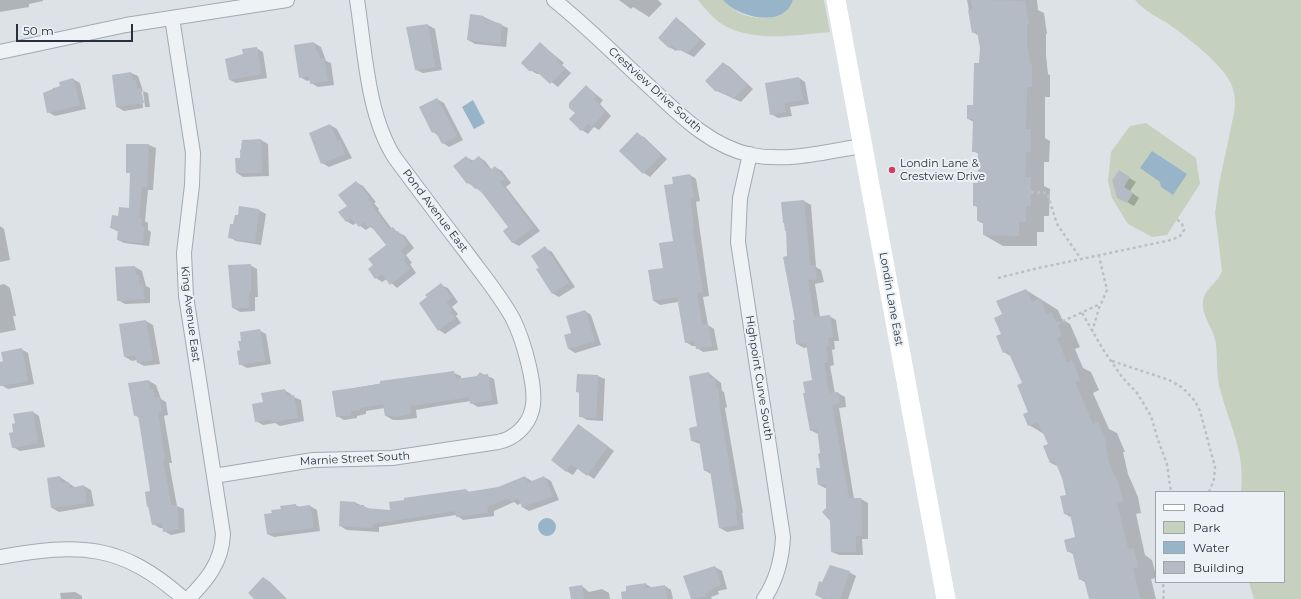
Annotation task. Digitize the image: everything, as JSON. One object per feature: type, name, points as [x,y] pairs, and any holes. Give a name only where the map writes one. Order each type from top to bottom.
[{"type":"street","points":[[0,52],[95,31],[287,0]]},
{"type":"street","name":"Pond Avenue East","points":[[357,0],[374,106],[382,134],[395,158],[498,295],[514,321],[529,366],[534,398],[531,413]]},
{"type":"street","name":"Crestview Drive South","points":[[554,0],[691,124],[719,143],[750,154],[772,157],[793,157],[862,146]]},
{"type":"street","name":"Londin Lane East","points":[[836,0],[946,599]]},
{"type":"street","name":"King Avenue East","points":[[172,18],[193,153],[192,186],[184,253],[186,296],[223,527],[222,548],[212,572],[188,599]]},
{"type":"street","name":"Highpoint Curve South","points":[[750,154],[740,198],[738,242],[783,537],[779,567],[771,588],[764,599]]},
{"type":"street","name":"Marnie Street South","points":[[214,476],[312,460],[392,458],[498,442],[506,440],[518,432],[531,413]]},
{"type":"street","points":[[0,557],[39,551],[71,549],[110,553],[144,568],[163,581],[184,599]]},
{"type":"path","points":[[1031,192],[1047,193],[1057,224],[1081,260]]},
{"type":"path","points":[[998,278],[1163,243],[1182,234],[1184,229],[1182,224],[1177,219]]},
{"type":"path","points":[[1092,332],[1101,303],[1107,290],[1100,256]]},
{"type":"path","points":[[1057,324],[1101,303]]},
{"type":"path","points":[[1082,312],[1092,332],[1111,361],[1137,393],[1153,420],[1158,440],[1167,464],[1171,491]]},
{"type":"path","points":[[1111,361],[1169,380],[1183,388],[1195,400],[1200,411],[1214,467],[1214,479],[1209,491]]},
{"type":"path","points":[[1162,599],[1164,596],[1163,583]]},
{"type":"green space","points":[[698,0],[723,0],[740,13],[747,16],[770,18],[778,16],[784,12],[793,0],[824,0],[830,32],[791,36],[751,35],[739,32],[719,22]]},
{"type":"green space","points":[[1135,0],[1301,0],[1301,599],[1254,599],[1249,583],[1285,583],[1285,491],[1241,491],[1242,477],[1239,450],[1219,385],[1214,334],[1205,316],[1203,306],[1206,293],[1218,279],[1222,271],[1215,213],[1219,184],[1234,113],[1234,92],[1225,73],[1211,58],[1185,36]]},
{"type":"green space","points":[[1146,123],[1196,158],[1200,184],[1167,235],[1152,237],[1128,224],[1112,198],[1108,181],[1111,152],[1130,126]]},
{"type":"water","points":[[723,0],[793,0],[788,9],[781,15],[761,18],[739,12]]},
{"type":"water","points":[[473,100],[485,123],[474,129],[462,107]]},
{"type":"water","points":[[1152,151],[1187,174],[1173,195],[1161,187],[1160,182],[1140,168]]},
{"type":"water","points":[[547,518],[553,521],[556,527],[553,533],[547,536],[541,533],[538,527],[541,521]]},
{"type":"building","points":[[971,0],[1025,1],[1029,24],[1027,24],[1027,44],[1030,64],[1032,64],[1032,87],[1027,87],[1026,129],[1031,129],[1031,151],[1026,152],[1025,177],[1031,177],[1031,206],[1026,206],[1026,222],[1019,222],[1019,236],[983,235],[983,221],[977,221],[977,206],[973,206],[973,183],[978,183],[978,152],[972,152],[973,119],[967,119],[967,105],[973,105],[974,63],[979,63],[980,48],[977,32],[972,33],[968,10],[973,9]]},
{"type":"building","points":[[470,14],[484,16],[484,19],[502,24],[500,44],[467,40]]},
{"type":"building","points":[[676,17],[700,40],[687,54],[681,49],[679,51],[672,45],[669,48],[658,38]]},
{"type":"building","points":[[428,24],[435,67],[415,70],[406,27]]},
{"type":"building","points":[[314,42],[320,59],[324,58],[328,81],[310,84],[309,76],[299,78],[294,45]]},
{"type":"building","points":[[540,42],[558,59],[556,61],[565,69],[550,84],[536,71],[529,71],[521,63]]},
{"type":"building","points":[[257,47],[261,74],[229,80],[225,59],[243,54],[242,49]]},
{"type":"building","points":[[723,62],[747,85],[733,99],[727,93],[725,95],[718,89],[716,92],[705,81]]},
{"type":"building","points":[[131,72],[133,80],[136,80],[137,89],[141,88],[144,103],[116,107],[112,75]]},
{"type":"building","points":[[799,77],[803,100],[784,103],[786,112],[770,115],[765,83]]},
{"type":"building","points":[[73,78],[80,105],[47,113],[43,93],[60,86],[59,82]]},
{"type":"building","points":[[586,85],[597,96],[594,99],[605,112],[592,127],[588,124],[581,131],[569,119],[575,113],[569,108],[569,103]]},
{"type":"building","points":[[437,98],[457,136],[442,144],[435,131],[432,133],[419,107]]},
{"type":"building","points":[[330,124],[337,141],[340,140],[345,154],[321,164],[309,133]]},
{"type":"building","points":[[637,132],[661,155],[643,174],[619,151]]},
{"type":"building","points":[[261,139],[262,173],[236,173],[235,158],[240,158],[242,140]]},
{"type":"building","points":[[126,144],[149,144],[147,187],[142,187],[139,218],[142,218],[141,227],[144,227],[143,243],[117,240],[118,229],[110,228],[112,215],[118,216],[119,207],[129,208],[130,173],[126,173]]},
{"type":"building","points":[[466,156],[471,162],[479,156],[490,170],[495,166],[505,179],[500,182],[534,227],[512,243],[503,231],[508,227],[483,194],[477,188],[475,189],[469,182],[467,184],[453,166]]},
{"type":"building","points":[[1119,170],[1130,177],[1124,187],[1133,193],[1127,203],[1117,198],[1112,179]]},
{"type":"building","points":[[690,174],[694,198],[690,198],[694,227],[692,227],[703,292],[697,293],[702,325],[708,324],[712,346],[696,349],[694,341],[685,343],[677,297],[653,301],[648,270],[663,268],[659,243],[673,241],[664,185],[673,184],[672,177]]},
{"type":"building","points":[[356,181],[370,198],[368,199],[373,205],[372,206],[389,229],[393,227],[408,244],[400,251],[406,258],[404,260],[410,269],[390,285],[382,274],[375,279],[368,269],[373,265],[368,259],[386,245],[370,225],[368,227],[364,222],[359,227],[351,218],[346,222],[338,212],[347,206],[338,195]]},
{"type":"building","points":[[804,200],[810,265],[815,265],[817,279],[808,280],[814,317],[830,315],[833,337],[828,338],[829,346],[826,346],[828,362],[824,363],[829,393],[838,392],[840,403],[832,405],[849,498],[861,498],[862,536],[856,536],[856,552],[831,552],[830,521],[822,512],[826,508],[826,484],[818,485],[816,468],[820,468],[817,429],[810,431],[803,393],[805,393],[803,382],[812,380],[806,343],[796,344],[793,320],[795,320],[783,257],[787,256],[786,231],[783,223],[781,202]]},
{"type":"building","points":[[239,206],[259,209],[255,242],[228,238],[230,224],[233,224],[235,215],[238,215]]},
{"type":"building","points":[[545,246],[569,283],[552,294],[536,269],[539,268],[531,256]]},
{"type":"building","points":[[251,264],[251,293],[249,293],[249,308],[232,308],[228,265]]},
{"type":"building","points":[[135,266],[136,275],[139,275],[139,284],[143,283],[144,299],[117,301],[115,267]]},
{"type":"building","points":[[441,283],[452,298],[446,302],[452,310],[450,312],[455,318],[438,331],[419,303],[427,297],[425,295]]},
{"type":"building","points":[[1026,289],[1032,302],[1040,298],[1046,314],[1052,312],[1062,336],[1057,338],[1067,363],[1072,360],[1080,380],[1075,382],[1093,424],[1098,422],[1106,441],[1109,463],[1119,485],[1123,502],[1117,503],[1128,549],[1134,548],[1138,567],[1133,568],[1140,599],[1089,599],[1084,579],[1079,580],[1072,551],[1067,552],[1064,540],[1075,537],[1070,513],[1064,514],[1060,496],[1066,495],[1062,478],[1055,461],[1050,463],[1043,446],[1048,444],[1038,422],[1028,426],[1023,414],[1028,412],[1017,385],[1022,383],[1008,351],[1003,353],[996,336],[1001,334],[994,318],[1002,314],[996,301]]},
{"type":"building","points":[[585,310],[595,341],[568,349],[564,335],[571,333],[566,316]]},
{"type":"building","points":[[146,320],[153,360],[137,363],[135,355],[124,357],[119,324]]},
{"type":"building","points":[[260,329],[265,361],[239,365],[237,351],[240,350],[238,341],[241,341],[240,332]]},
{"type":"building","points":[[22,348],[28,381],[0,386],[0,362],[3,361],[1,352]]},
{"type":"building","points":[[454,371],[456,379],[477,376],[480,372],[483,375],[488,374],[492,400],[470,404],[469,397],[410,406],[411,414],[394,417],[393,415],[385,416],[383,404],[360,408],[360,410],[350,412],[351,415],[336,417],[332,391],[380,384],[380,381]]},
{"type":"building","points":[[709,372],[710,379],[715,378],[716,388],[718,388],[719,404],[737,509],[735,510],[738,525],[719,528],[710,470],[704,471],[699,440],[691,441],[689,428],[697,426],[689,376]]},
{"type":"building","points":[[577,374],[598,375],[596,418],[579,417],[579,392],[576,392]]},
{"type":"building","points":[[149,380],[150,389],[153,389],[155,397],[159,397],[162,412],[158,412],[165,459],[163,460],[171,505],[177,505],[179,521],[179,529],[163,532],[162,523],[152,525],[148,506],[147,507],[145,492],[150,491],[138,415],[134,416],[128,383]]},
{"type":"building","points":[[285,389],[286,396],[294,395],[298,418],[272,422],[271,419],[255,422],[252,404],[263,402],[261,393]]},
{"type":"building","points":[[33,411],[38,443],[12,448],[9,433],[13,432],[12,424],[15,423],[13,414]]},
{"type":"building","points":[[578,424],[608,446],[587,476],[571,464],[566,472],[551,460]]},
{"type":"building","points":[[60,476],[61,483],[69,482],[70,488],[84,485],[87,503],[51,508],[47,478]]},
{"type":"building","points":[[525,476],[528,483],[544,476],[553,496],[522,507],[518,498],[511,501],[509,498],[487,507],[488,513],[456,517],[455,511],[373,524],[372,528],[339,526],[340,501],[356,502],[356,505],[364,505],[364,508],[390,510],[389,502],[404,500],[404,498],[466,489],[467,492],[498,487]]},
{"type":"building","points":[[296,504],[296,507],[310,505],[314,528],[267,534],[264,514],[272,513],[271,510],[281,509],[280,506]]},
{"type":"building","points":[[830,565],[850,571],[840,599],[827,599],[815,595],[819,581],[822,582]]},
{"type":"building","points":[[715,566],[721,585],[712,588],[713,590],[705,593],[706,596],[691,599],[683,576]]},
{"type":"building","points":[[263,577],[286,599],[254,599],[248,593]]},
{"type":"building","points":[[646,583],[646,588],[665,585],[667,599],[622,599],[621,592],[626,591],[626,586]]},
{"type":"building","points":[[582,585],[584,599],[571,599],[569,587]]},
{"type":"place","name":"Londin Lane & Crestview Drive","points":[[892,170]]}]
